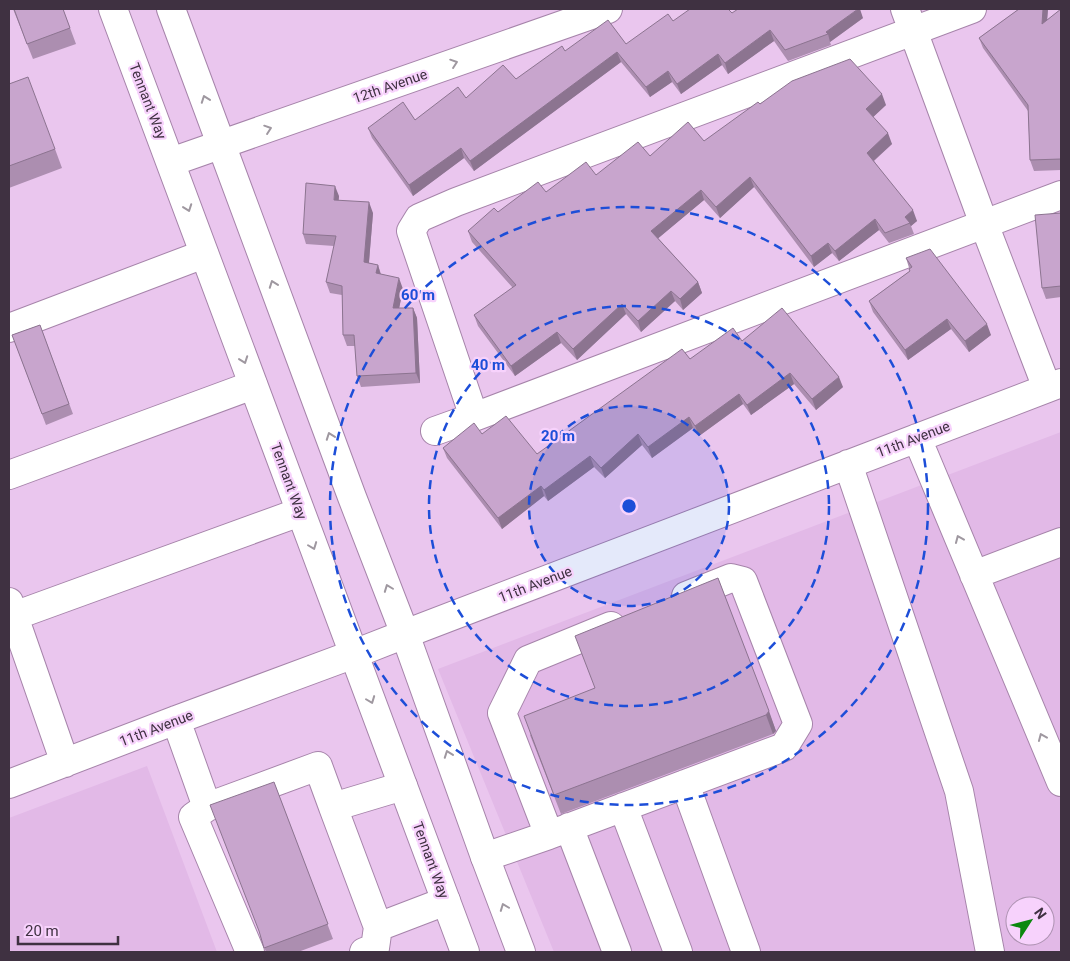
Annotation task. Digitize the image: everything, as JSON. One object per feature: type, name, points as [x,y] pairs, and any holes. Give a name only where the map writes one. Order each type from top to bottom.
[{"type":"main road","name":"Tennant Way","points":[[113,9],[465,952]]},
{"type":"main road","points":[[171,9],[352,497],[406,634],[485,858],[521,952]]},
{"type":"main road","name":"12th Avenue","points":[[171,162],[608,9]]},
{"type":"main road","points":[[474,417],[411,231],[419,218],[909,20],[972,9]]},
{"type":"main road","points":[[909,20],[984,224],[1054,386]]},
{"type":"main road","points":[[435,431],[1061,195]]},
{"type":"main road","points":[[9,328],[204,254]]},
{"type":"main road","points":[[9,475],[253,386]]},
{"type":"main road","name":"11th Avenue","points":[[9,784],[1054,386]]},
{"type":"main road","points":[[917,438],[1061,782]]},
{"type":"main road","points":[[848,464],[959,791],[990,952]]},
{"type":"main road","points":[[65,763],[11,609],[300,512]]},
{"type":"main road","points":[[974,574],[1061,542]]},
{"type":"main road","points":[[485,858],[784,747],[798,724],[744,581],[731,578],[667,604]]},
{"type":"main road","points":[[617,952],[502,713],[528,660],[630,619]]},
{"type":"main road","points":[[176,720],[207,807]]},
{"type":"main road","points":[[250,952],[193,817],[207,807],[318,766],[333,807],[373,945],[446,901]]},
{"type":"main road","points":[[685,784],[746,952]]},
{"type":"main road","points":[[333,807],[404,786]]},
{"type":"main road","points":[[623,807],[678,952]]},
{"type":"shaded area","points":[[1061,432],[1061,952],[554,952],[438,669]]},
{"type":"shaded area","points":[[147,766],[217,952],[9,952],[9,818]]},
{"type":"building","points":[[14,9],[63,9],[70,28],[27,44]]},
{"type":"building","points":[[690,9],[728,9],[732,13],[738,9],[858,9],[826,32],[828,34],[785,50],[770,30],[725,63],[718,54],[677,84],[668,71],[646,87],[617,52],[470,161],[461,148],[409,185],[368,128],[403,102],[415,120],[458,87],[466,98],[503,65],[516,79],[562,46],[565,51],[608,20],[626,44],[668,14],[673,21]]},
{"type":"building","points":[[1019,9],[1043,9],[1042,24],[1061,9],[1061,159],[1030,160],[1028,105],[979,38]]},
{"type":"building","points":[[850,59],[882,94],[866,109],[888,133],[867,153],[913,210],[905,217],[910,223],[885,233],[875,219],[835,251],[828,243],[811,256],[750,177],[716,207],[701,190],[651,231],[698,282],[680,299],[671,291],[638,321],[622,304],[573,349],[557,332],[511,366],[474,315],[516,285],[468,231],[494,208],[498,212],[538,182],[546,192],[586,162],[596,175],[638,142],[650,156],[688,122],[704,141],[758,102],[760,104],[792,81]]},
{"type":"building","points":[[28,77],[55,149],[9,166],[9,84]]},
{"type":"building","points":[[306,183],[335,186],[334,200],[369,202],[364,262],[378,265],[376,273],[399,278],[393,308],[413,308],[416,373],[357,376],[354,335],[343,335],[342,286],[326,282],[336,236],[303,234]]},
{"type":"building","points":[[1061,213],[1061,286],[1042,288],[1035,215]]},
{"type":"building","points":[[930,249],[987,324],[965,341],[947,319],[905,350],[869,301],[910,271],[909,269],[912,267],[906,258]]},
{"type":"building","points":[[782,308],[839,377],[812,399],[790,373],[747,405],[739,394],[695,426],[689,417],[648,447],[638,434],[601,468],[590,456],[544,490],[541,486],[498,518],[443,448],[474,423],[482,434],[506,416],[537,454],[682,349],[690,359],[733,328],[742,341]]},
{"type":"building","points":[[40,325],[69,404],[42,414],[12,335]]},
{"type":"building","points":[[718,578],[769,711],[766,715],[554,795],[524,716],[595,688],[575,636]]},
{"type":"building","points":[[274,782],[328,924],[264,948],[210,805]]}]
